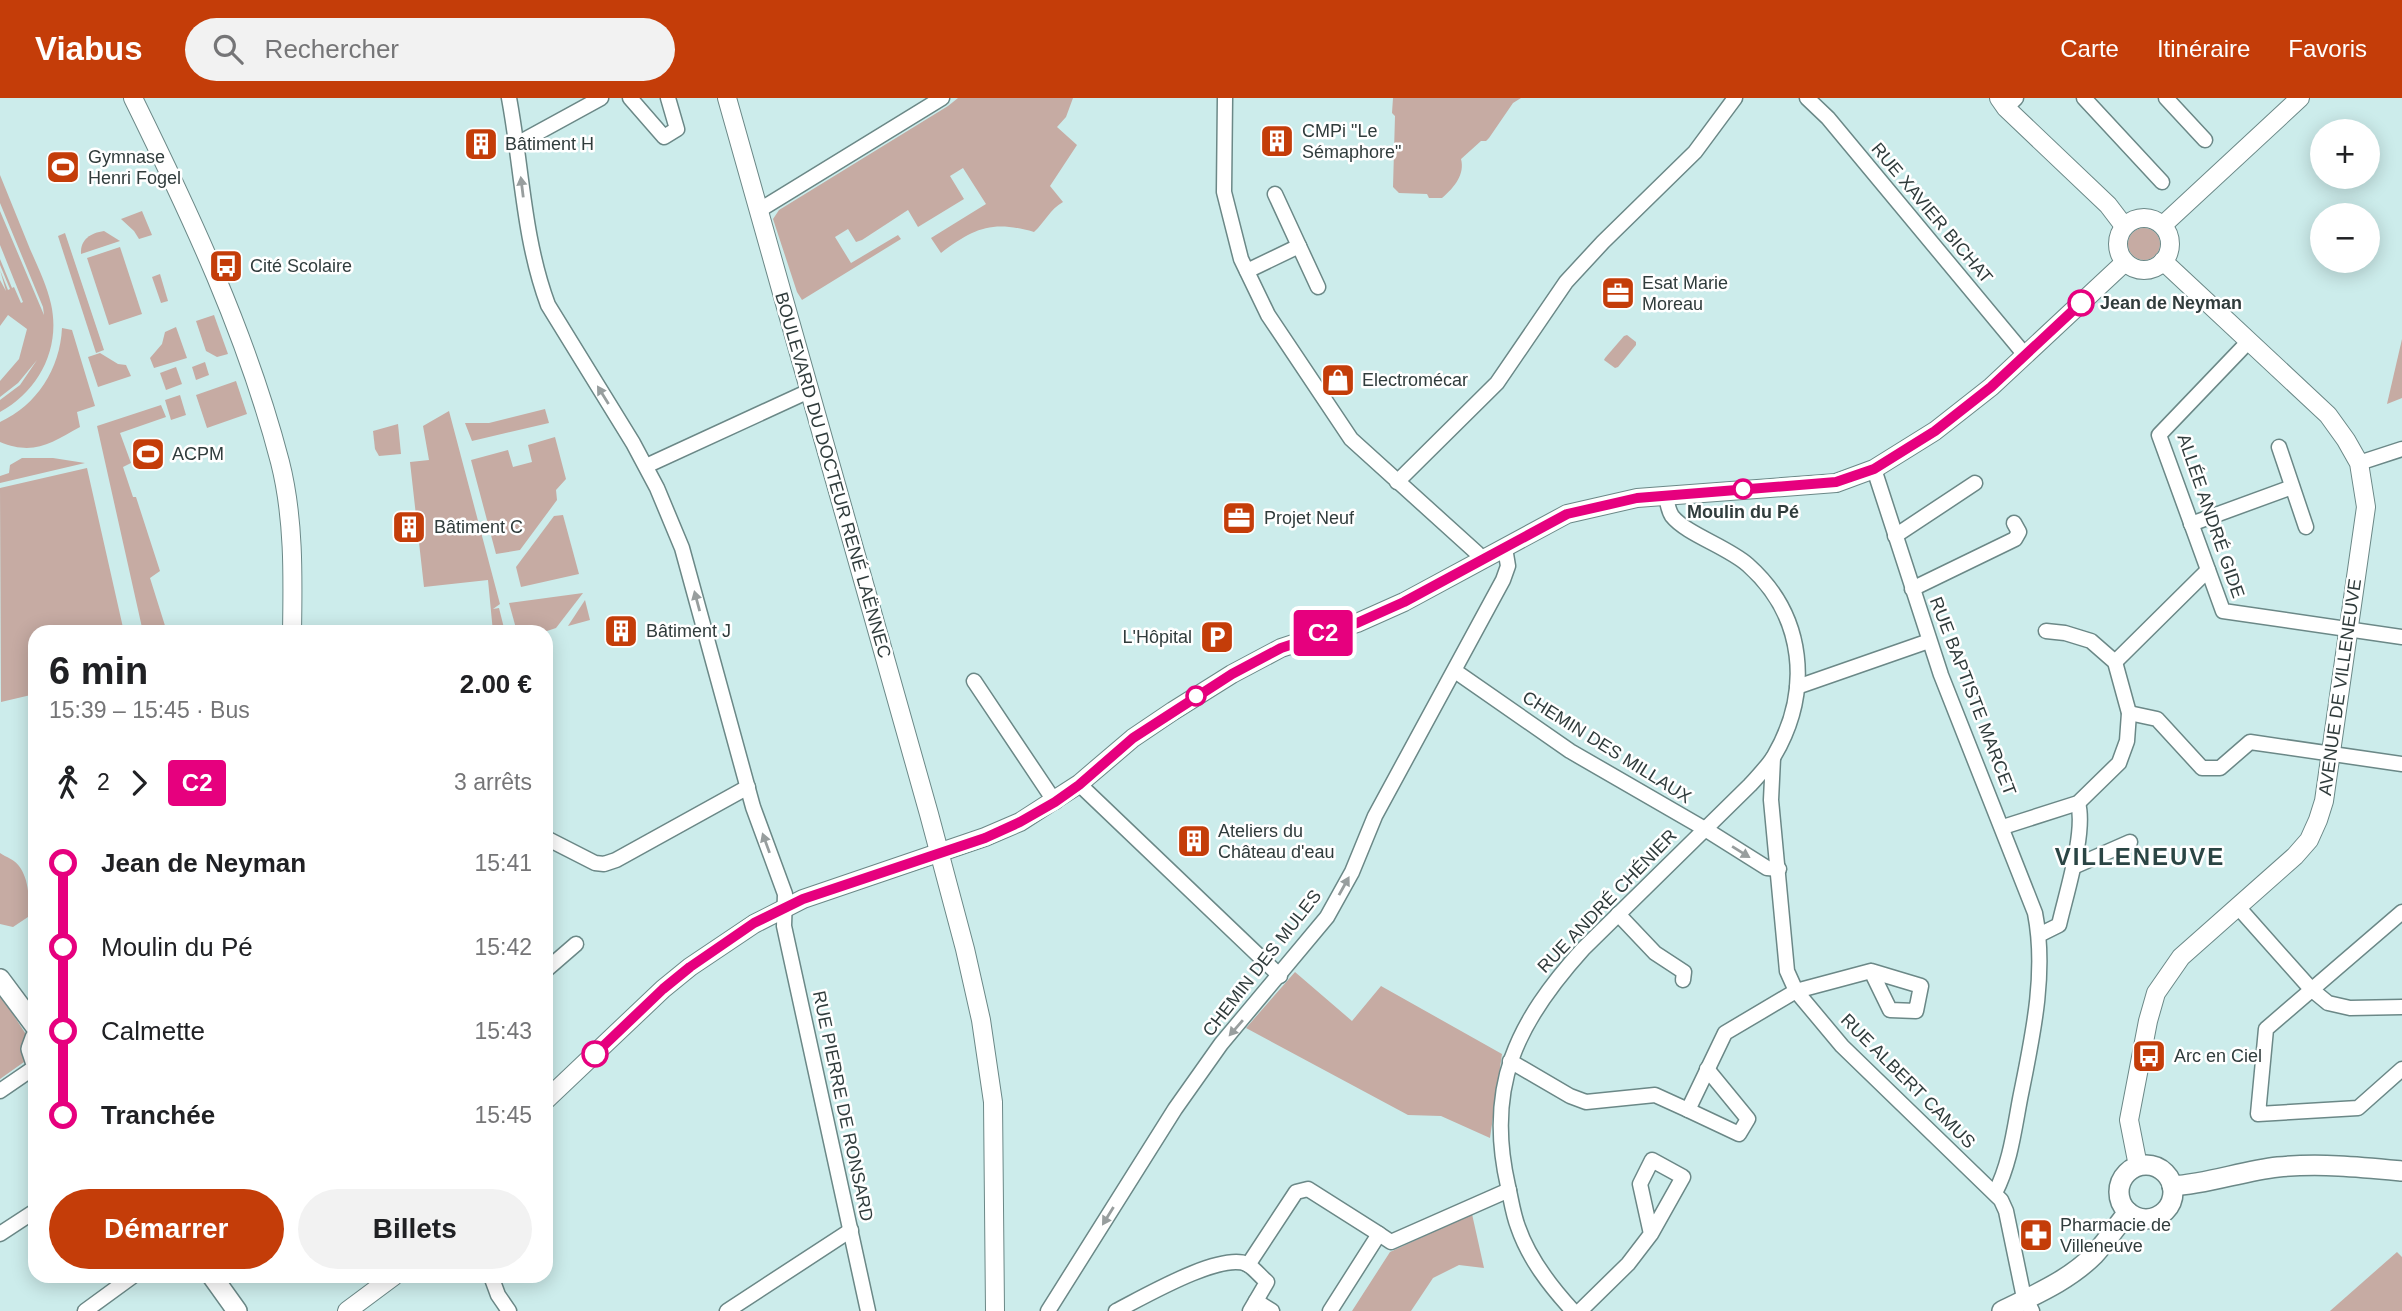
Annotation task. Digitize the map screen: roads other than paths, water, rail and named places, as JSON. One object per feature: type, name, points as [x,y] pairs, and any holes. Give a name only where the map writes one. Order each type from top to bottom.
[{"type":"main road","points":[[0,979],[28,1017]]},
{"type":"main road","points":[[2172,1186],[2198,1184],[2276,1167],[2325,1164],[2402,1171]]},
{"type":"main road","points":[[2138,1166],[2154,1166],[2162,1170],[2172,1186],[2170,1203],[2159,1216],[2142,1219],[2128,1212],[2121,1204],[2119,1186],[2128,1171],[2138,1166]]},
{"type":"main road","points":[[2002,1311],[2028,1305],[2076,1270],[2093,1255],[2128,1212]]},
{"type":"main road","points":[[217,1283],[237,1311]]},
{"type":"street","points":[[133,98],[190,212],[228,302],[280,463],[289,519],[292,625]]},
{"type":"street","name":"RUE PIERRE DE RONSARD","points":[[509,98],[530,244],[548,305],[646,466],[682,548],[748,787],[785,894],[784,926],[868,1311]]},
{"type":"street","points":[[517,144],[601,98]]},
{"type":"street","points":[[630,98],[664,137],[677,129],[668,98]]},
{"type":"street","name":"BOULEVARD DU DOCTEUR RENÉ LAËNNEC","points":[[727,98],[940,853],[981,1020],[993,1102],[995,1311]]},
{"type":"street","points":[[758,211],[942,98]]},
{"type":"street","points":[[1225,98],[1224,192],[1241,259],[1268,315],[1351,439],[1477,553],[1482,561]]},
{"type":"street","points":[[1397,482],[1497,383],[1566,282],[1695,152],[1735,98]]},
{"type":"street","name":"RUE XAVIER BICHAT","points":[[1807,98],[1828,118],[2025,355]]},
{"type":"street","points":[[2084,98],[2162,182]]},
{"type":"street","points":[[2166,98],[2205,140]]},
{"type":"street","points":[[2163,225],[2300,98]]},
{"type":"street","points":[[2007,102],[2108,205],[2124,226]]},
{"type":"street","points":[[1275,194],[1318,286]]},
{"type":"street","points":[[2148,217],[2163,225],[2170,239],[2170,247],[2163,261],[2148,270],[2140,270],[2125,262],[2118,248],[2118,240],[2124,226],[2131,220],[2148,217]]},
{"type":"street","points":[[1247,271],[1299,246]]},
{"type":"street","name":"AVENUE DE VILLENEUVE","points":[[2138,1166],[2129,1120],[2156,993],[2181,957],[2295,856],[2309,840],[2318,820],[2332,753],[2366,507],[2360,463],[2328,415],[2163,261]]},
{"type":"street","points":[[553,1096],[663,989],[754,923],[783,908],[985,838],[1055,802],[1133,738],[1232,674],[1281,648],[1357,623],[1404,602],[1567,514],[1621,500],[1836,482],[1874,469],[1935,431],[1991,387],[2125,262]]},
{"type":"street","name":"ALLÉE ANDRÉ GIDE","points":[[2249,341],[2160,435],[2223,611],[2348,629]]},
{"type":"street","points":[[646,466],[809,391]]},
{"type":"street","points":[[2278,447],[2306,527]]},
{"type":"street","points":[[2360,463],[2402,449]]},
{"type":"street","name":"RUE BAPTISTE MARCET","points":[[1874,469],[1929,641],[2035,912],[2039,934],[2039,985],[2025,1071],[2011,1149],[1995,1192]]},
{"type":"street","points":[[1895,536],[1975,482]]},
{"type":"street","points":[[2191,524],[2292,486]]},
{"type":"street","name":"RUE ALBERT CAMUS","points":[[1666,495],[1670,513],[1681,525],[1748,564],[1782,607],[1793,631],[1797,654],[1797,687],[1785,734],[1773,758],[1751,785],[1705,829]]},
{"type":"street","points":[[1912,589],[2015,538],[2019,532],[2014,523]]},
{"type":"street","name":"CHEMIN DES MULES","points":[[1048,1311],[1175,1109],[1221,1044],[1327,917],[1352,872],[1375,816],[1503,580],[1508,566],[1505,548]]},
{"type":"street","points":[[2115,662],[2208,570]]},
{"type":"street","points":[[2348,629],[2402,637]]},
{"type":"street","points":[[2003,827],[2078,803],[2119,763],[2127,741],[2129,713],[2115,662],[2091,642],[2064,633],[2046,631]]},
{"type":"street","points":[[1797,687],[1929,641]]},
{"type":"street","name":"CHEMIN DES MILLAUX","points":[[1455,671],[1570,751],[1705,829]]},
{"type":"street","points":[[974,681],[1055,802]]},
{"type":"street","points":[[2129,713],[2157,719],[2202,768],[2220,768],[2250,742],[2402,764]]},
{"type":"street","name":"RUE ALBERT CAMUS","points":[[1773,758],[1770,800],[1779,869],[1787,971],[1796,991],[1864,1069],[1995,1192]]},
{"type":"street","points":[[1079,785],[1280,976]]},
{"type":"street","points":[[1751,785],[1758,786],[1770,800]]},
{"type":"street","points":[[553,841],[595,863],[604,864],[748,787]]},
{"type":"street","points":[[2039,934],[2059,925],[2073,867],[2081,813],[2078,803]]},
{"type":"street","points":[[1705,829],[1767,868],[1779,869]]},
{"type":"street","name":"RUE ANDRÉ CHÉNIER","points":[[1573,1311],[1550,1286],[1531,1256],[1518,1227],[1501,1154],[1499,1122],[1510,1061],[1540,1000],[1557,977],[1705,829]]},
{"type":"street","points":[[2073,867],[2130,842]]},
{"type":"street","points":[[2238,907],[2311,989],[2328,1003],[2350,1008],[2402,1007]]},
{"type":"street","points":[[2402,912],[2266,1029],[2258,1114],[2358,1108],[2402,1069]]},
{"type":"street","points":[[1618,914],[1655,953],[1684,972],[1683,980]]},
{"type":"street","points":[[553,964],[576,944]]},
{"type":"street","points":[[1688,1110],[1725,1033],[1796,991],[1871,971]]},
{"type":"street","points":[[1510,1061],[1570,1096],[1586,1102],[1655,1096],[1739,1134],[1748,1119],[1707,1069]]},
{"type":"street","points":[[0,1091],[28,1072]]},
{"type":"street","points":[[1580,1311],[1628,1264],[1651,1234],[1683,1177],[1652,1160],[1640,1184],[1651,1234]]},
{"type":"street","points":[[1248,1265],[1296,1192],[1308,1189],[1391,1242],[1509,1190]]},
{"type":"street","points":[[1995,1192],[2006,1211],[2028,1305]]},
{"type":"street","points":[[0,1234],[28,1216]]},
{"type":"street","points":[[727,1311],[851,1230]]},
{"type":"street","points":[[1331,1311],[1379,1234]]},
{"type":"street","points":[[1125,1309],[1197,1271],[1236,1262],[1248,1265],[1267,1282],[1253,1306],[1272,1311]]},
{"type":"street","points":[[85,1311],[123,1283]]},
{"type":"street","points":[[346,1311],[383,1283]]},
{"type":"street","points":[[493,1283],[498,1296],[509,1311]]},
{"type":"place","name":"CMPi \"Le Sémaphore\"","points":[[1277,141]]},
{"type":"place","name":"Bâtiment H","points":[[481,144]]},
{"type":"place","name":"Gymnase Henri Fogel","points":[[63,167]]},
{"type":"place","name":"Cité Scolaire","points":[[226,266]]},
{"type":"place","name":"Esat Marie Moreau","points":[[1618,293]]},
{"type":"place","name":"Jean de Neyman","points":[[2081,303]]},
{"type":"place","name":"Electromécar","points":[[1338,380]]},
{"type":"place","name":"ACPM","points":[[148,454]]},
{"type":"place","name":"Moulin du Pé","points":[[1743,489]]},
{"type":"place","name":"Projet Neuf","points":[[1239,518]]},
{"type":"place","name":"Bâtiment C","points":[[409,527]]},
{"type":"place","name":"Bâtiment J","points":[[621,631]]},
{"type":"place","name":"L'Hôpital","points":[[1217,637]]},
{"type":"place","name":"Ateliers du Château d'eau","points":[[1194,841]]},
{"type":"place","name":"Arc en Ciel","points":[[2149,1056]]},
{"type":"place","name":"Pharmacie de Villeneuve","points":[[2036,1235]]},
{"type":"district","name":"VILLENEUVE","points":[[2140,856]]}]
